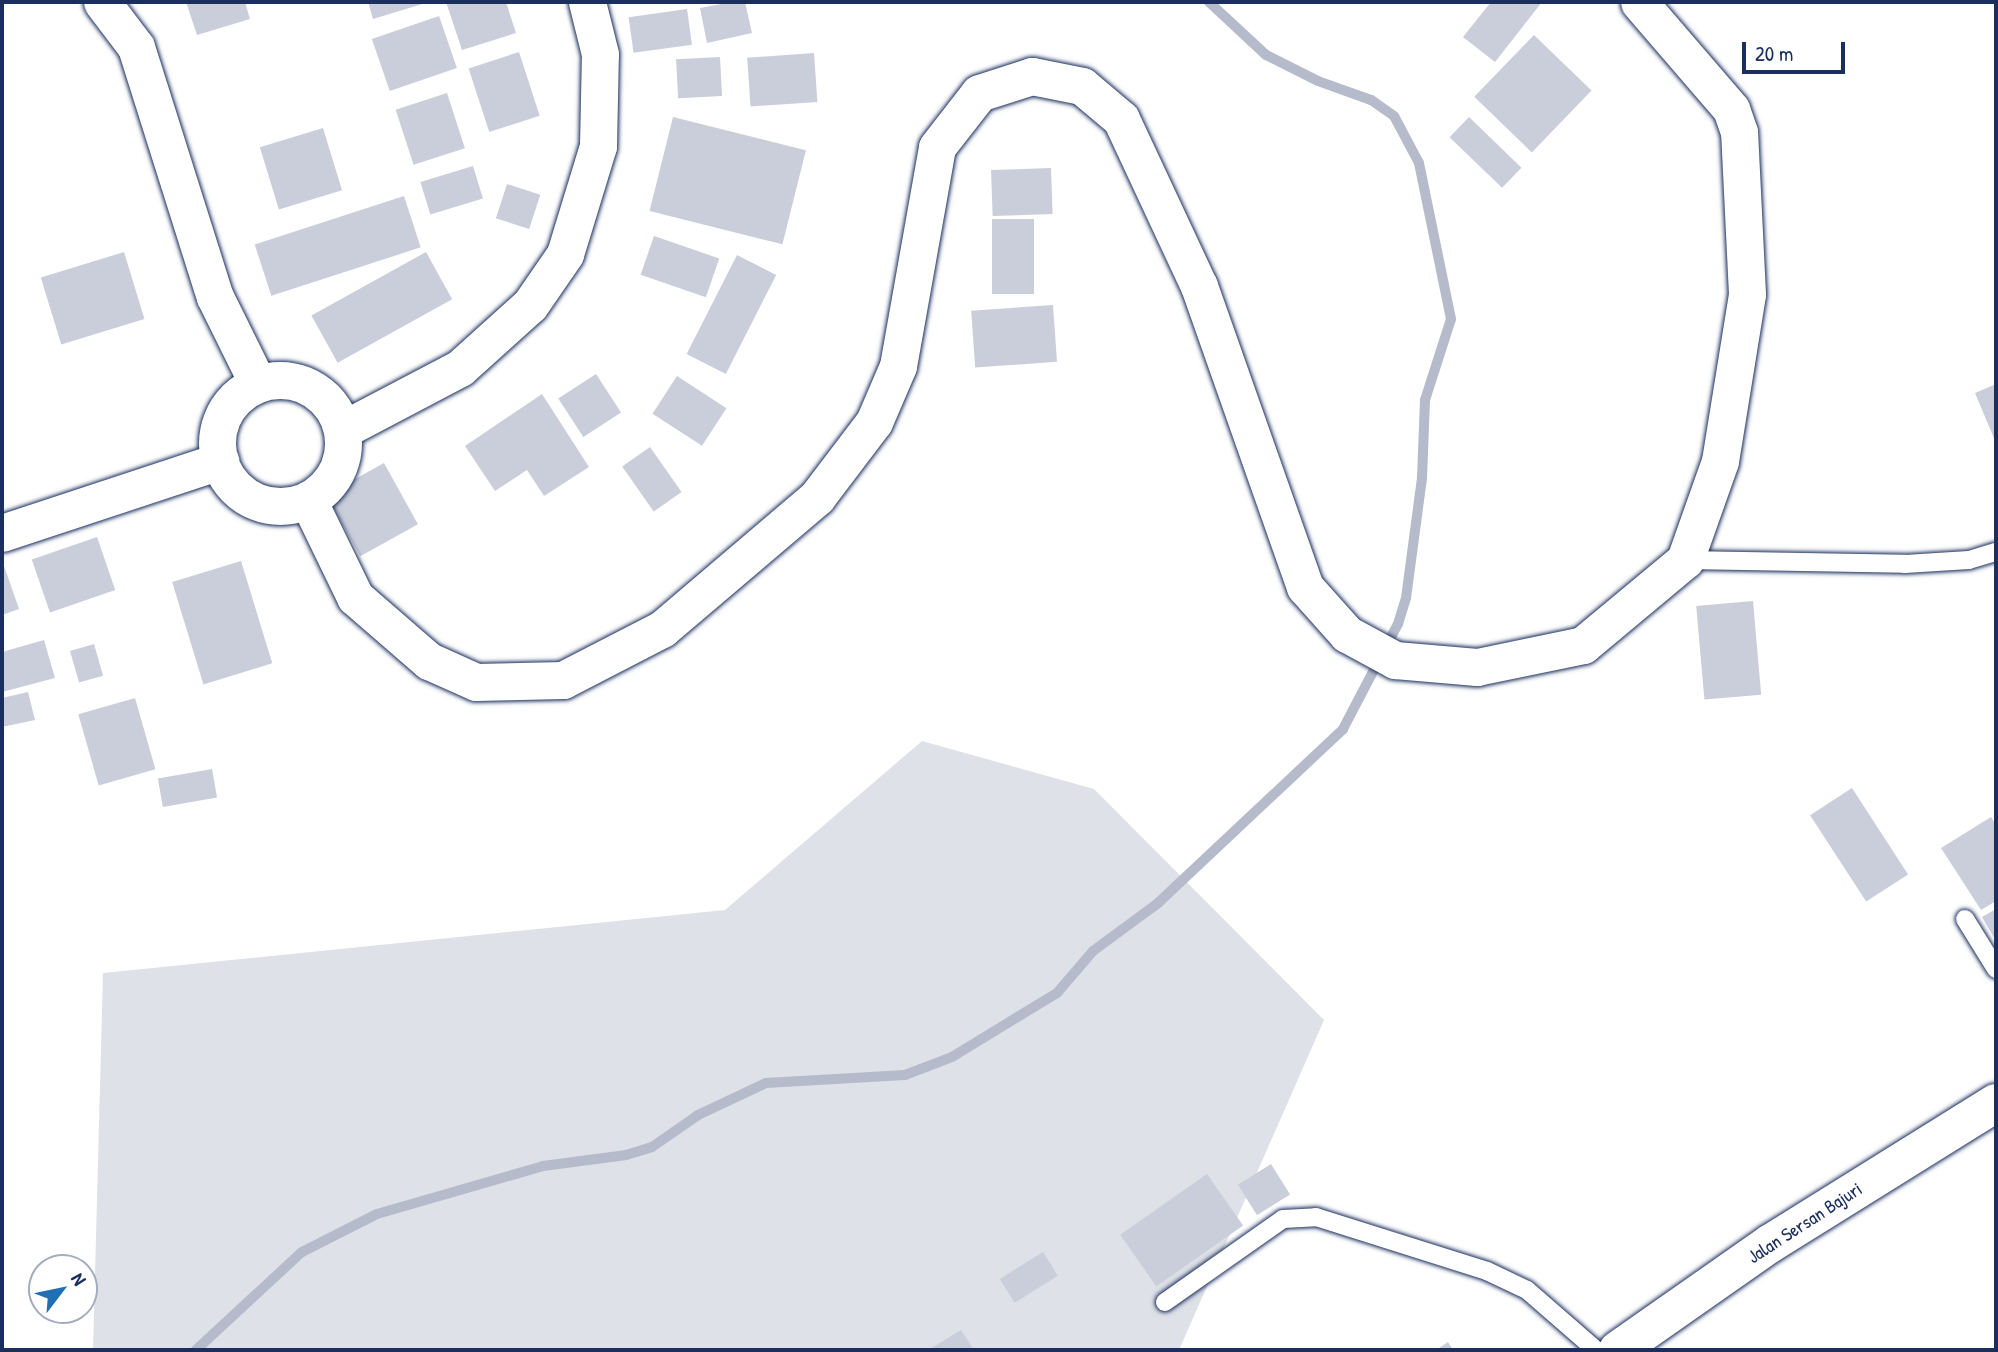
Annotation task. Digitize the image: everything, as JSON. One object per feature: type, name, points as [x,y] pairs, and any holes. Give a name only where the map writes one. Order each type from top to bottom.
[{"type":"main road","name":"Jalan Sersan Bajuri","points":[[1618,1350],[1771,1243],[1996,1103]]},
{"type":"street","points":[[102,2],[118,17],[136,47],[215,298],[258,384]]},
{"type":"street","points":[[342,430],[460,368],[530,305],[565,254],[598,146],[600,54],[587,2]]},
{"type":"street","points":[[308,500],[355,597],[429,660],[476,682],[563,680],[662,629],[817,497],[874,422],[898,366],[937,147],[979,93],[1032,76],[1082,86],[1121,119],[1199,285],[1305,587],[1347,635],[1395,660],[1476,667],[1583,645],[1685,560],[1720,461],[1747,294],[1740,132],[1731,109],[1639,2]]},
{"type":"street","points":[[285,381],[310,388],[335,414],[342,430],[337,471],[308,500],[287,507],[265,505],[245,496],[229,480],[220,461],[217,438],[224,415],[238,396],[258,384],[285,381]]},
{"type":"street","points":[[2,533],[220,461]]},
{"type":"lane","points":[[1685,560],[1905,564],[1969,560],[1996,552]]},
{"type":"lane","points":[[1965,919],[1996,969]]},
{"type":"lane","points":[[1165,1302],[1283,1219],[1315,1217],[1487,1271],[1527,1290],[1596,1350]]},
{"type":"shaded area","points":[[922,741],[1094,789],[1324,1020],[1179,1350],[93,1350],[94,1324],[98,1324],[98,1254],[96,1254],[103,973],[725,910]]},
{"type":"building","points":[[186,2],[245,2],[250,19],[197,35]]},
{"type":"building","points":[[368,2],[429,2],[373,19]]},
{"type":"building","points":[[446,2],[506,2],[516,33],[462,50]]},
{"type":"building","points":[[745,2],[752,33],[707,43],[700,8]]},
{"type":"building","points":[[1491,2],[1542,2],[1495,62],[1463,37]]},
{"type":"building","points":[[687,9],[692,45],[634,53],[629,17]]},
{"type":"building","points":[[439,16],[457,68],[390,91],[372,39]]},
{"type":"building","points":[[1534,35],[1592,91],[1532,152],[1474,97]]},
{"type":"building","points":[[519,52],[540,116],[489,132],[469,68]]},
{"type":"building","points":[[814,53],[817,102],[751,107],[747,58]]},
{"type":"building","points":[[720,57],[722,96],[678,98],[676,59]]},
{"type":"building","points":[[447,93],[465,148],[414,165],[396,110]]},
{"type":"building","points":[[673,117],[806,150],[782,244],[650,211]]},
{"type":"building","points":[[1469,117],[1522,168],[1502,188],[1450,137]]},
{"type":"building","points":[[323,128],[342,190],[279,209],[260,147]]},
{"type":"building","points":[[473,166],[483,199],[430,215],[420,182]]},
{"type":"building","points":[[1051,168],[1053,214],[993,216],[991,170]]},
{"type":"building","points":[[507,184],[540,195],[529,229],[496,218]]},
{"type":"building","points":[[404,196],[421,247],[271,296],[255,245]]},
{"type":"building","points":[[992,219],[1034,219],[1034,294],[992,294]]},
{"type":"building","points":[[654,236],[719,258],[706,297],[641,275]]},
{"type":"building","points":[[124,252],[144,319],[61,344],[41,277]]},
{"type":"building","points":[[426,252],[452,299],[338,363],[311,316]]},
{"type":"building","points":[[737,255],[776,275],[726,374],[687,354]]},
{"type":"building","points":[[1053,305],[1057,362],[975,368],[971,311]]},
{"type":"building","points":[[596,374],[621,413],[583,437],[558,399]]},
{"type":"building","points":[[677,376],[726,408],[702,446],[652,414]]},
{"type":"building","points":[[1996,384],[1996,443],[1975,393]]},
{"type":"building","points":[[542,394],[589,467],[544,496],[527,470],[495,491],[465,446]]},
{"type":"building","points":[[650,447],[682,492],[654,512],[622,467]]},
{"type":"building","points":[[384,463],[418,524],[360,556],[326,495]]},
{"type":"building","points":[[97,537],[115,590],[50,612],[32,559]]},
{"type":"building","points":[[2,560],[19,609],[2,615]]},
{"type":"building","points":[[241,561],[272,663],[203,684],[172,582]]},
{"type":"building","points":[[1753,601],[1761,695],[1704,700],[1696,606]]},
{"type":"building","points":[[44,640],[55,678],[2,692],[2,652]]},
{"type":"building","points":[[94,644],[103,676],[79,683],[70,651]]},
{"type":"building","points":[[28,692],[35,720],[2,727],[2,698]]},
{"type":"building","points":[[135,698],[155,769],[99,785],[78,714]]},
{"type":"building","points":[[212,769],[217,798],[163,807],[158,779]]},
{"type":"building","points":[[1852,788],[1908,874],[1866,902],[1810,815]]},
{"type":"building","points":[[1991,817],[1996,825],[1996,901],[1981,910],[1941,848]]},
{"type":"building","points":[[1996,909],[1996,941],[1982,917]]},
{"type":"building","points":[[1271,1164],[1290,1195],[1257,1215],[1238,1185]]},
{"type":"building","points":[[1207,1174],[1243,1226],[1156,1286],[1120,1235]]},
{"type":"building","points":[[1043,1252],[1058,1276],[1015,1303],[1000,1279]]},
{"type":"building","points":[[961,1330],[974,1350],[928,1350]]},
{"type":"building","points":[[1448,1342],[1453,1350],[1436,1350]]},
{"type":"waterway","points":[[196,1350],[302,1252],[377,1214],[543,1166],[626,1155],[652,1147],[698,1115],[766,1083],[905,1075],[952,1057],[1057,993],[1093,951],[1158,903],[1343,729],[1398,624],[1406,598],[1422,478],[1425,400],[1451,319],[1419,163],[1394,116],[1371,100],[1318,81],[1266,55],[1209,2]]}]
